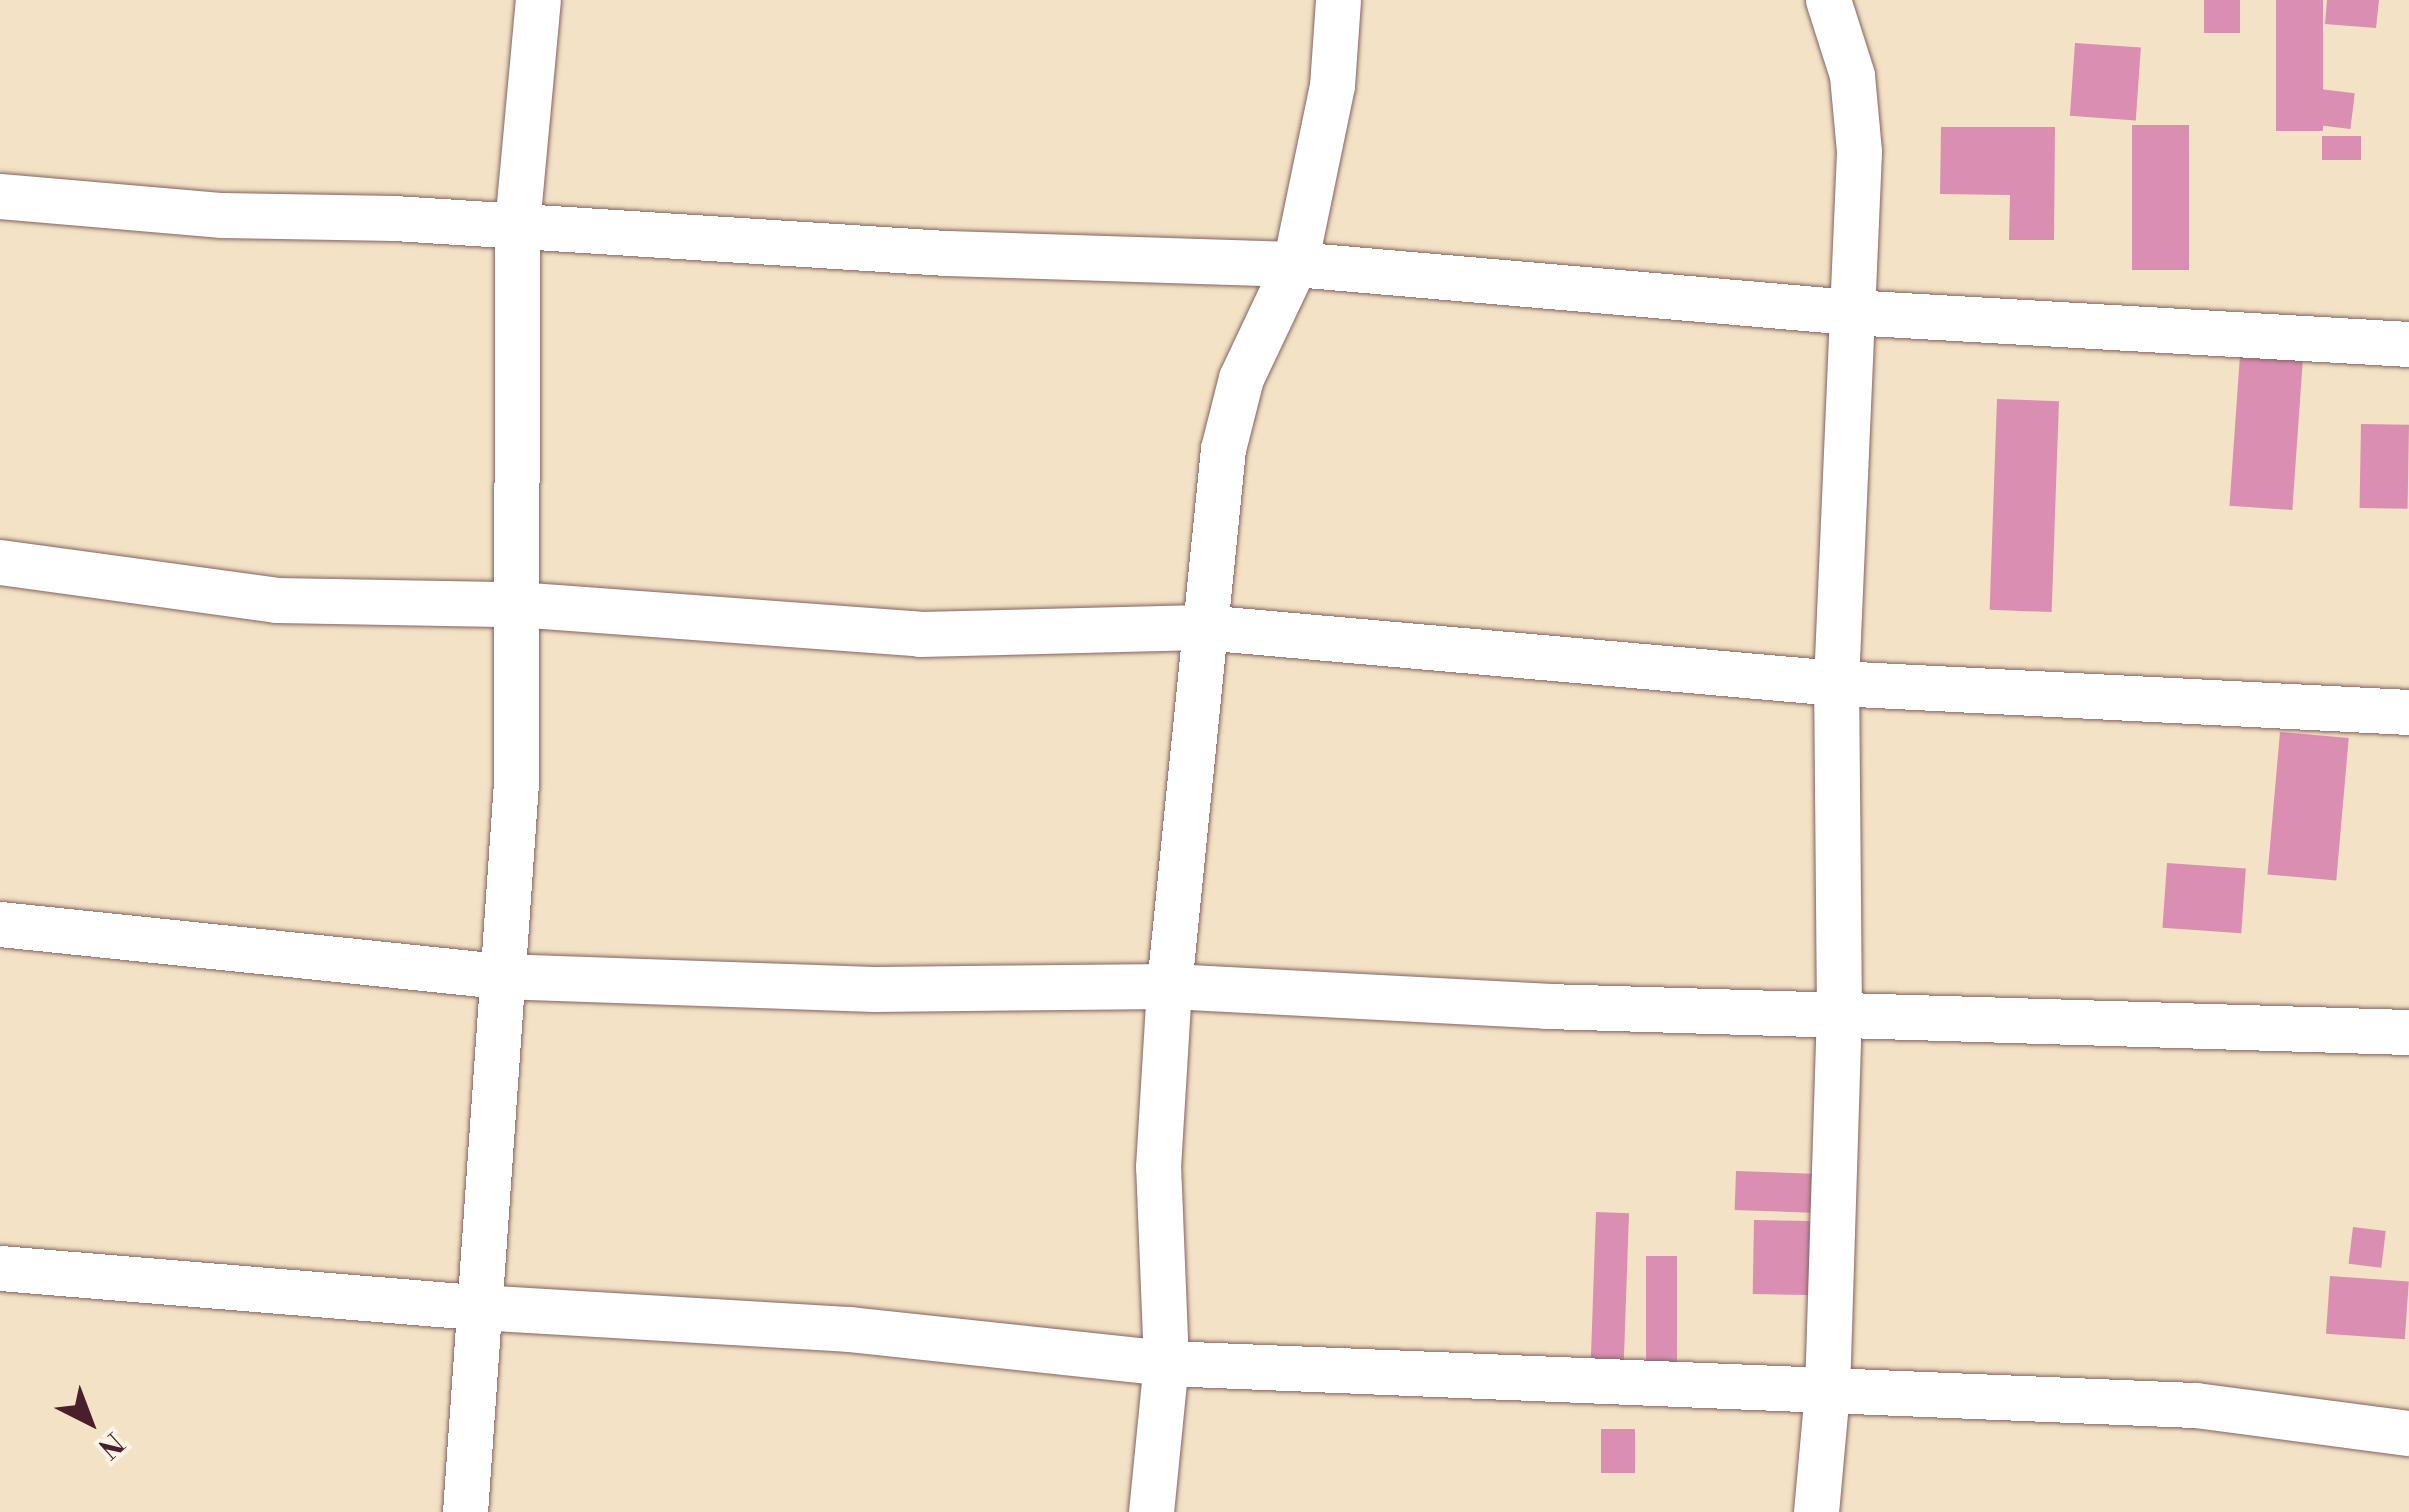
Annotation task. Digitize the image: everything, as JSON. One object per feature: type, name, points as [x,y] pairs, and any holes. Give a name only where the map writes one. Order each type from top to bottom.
[{"type":"street","points":[[465,1512],[516,782],[517,225],[538,0]]},
{"type":"street","points":[[1151,1512],[1166,1363],[1158,1167],[1169,986],[1202,627],[1227,431],[1241,378],[1295,264],[1332,86],[1338,0]]},
{"type":"street","points":[[1816,1512],[1827,1392],[1839,1015],[1836,683],[1859,150],[1852,75],[1828,0]]},
{"type":"street","points":[[0,196],[222,215],[517,225],[946,253],[1295,264],[1850,312],[2409,344]]},
{"type":"street","points":[[0,562],[276,600],[516,604],[920,634],[1202,627],[1836,683],[2409,712]]},
{"type":"street","points":[[0,924],[500,976],[874,989],[1169,986],[1839,1015],[2409,1032]]},
{"type":"street","points":[[0,1268],[480,1307],[849,1329],[1166,1363],[2195,1404],[2409,1433]]},
{"type":"building","points":[[2204,0],[2240,0],[2240,33],[2204,33]]},
{"type":"building","points":[[2276,0],[2323,0],[2323,131],[2276,131]]},
{"type":"building","points":[[2327,0],[2379,0],[2376,28],[2325,24]]},
{"type":"building","points":[[2075,43],[2141,48],[2136,120],[2070,116]]},
{"type":"building","points":[[2320,89],[2355,93],[2350,129],[2316,125]]},
{"type":"building","points":[[2132,125],[2189,125],[2189,270],[2132,270]]},
{"type":"building","points":[[1941,127],[2055,127],[2054,240],[2009,240],[2010,195],[1940,194]]},
{"type":"building","points":[[2322,136],[2361,136],[2361,160],[2322,160]]},
{"type":"building","points":[[2240,355],[2303,359],[2292,510],[2229,506]]},
{"type":"building","points":[[1997,399],[2059,401],[2052,612],[1990,610]]},
{"type":"building","points":[[2361,424],[2409,425],[2408,509],[2360,508]]},
{"type":"building","points":[[2280,732],[2349,738],[2336,880],[2268,874]]},
{"type":"building","points":[[2167,863],[2246,869],[2241,933],[2162,928]]},
{"type":"building","points":[[1736,1171],[1812,1174],[1811,1213],[1735,1210]]},
{"type":"building","points":[[1596,1212],[1629,1213],[1624,1361],[1591,1360]]},
{"type":"building","points":[[1754,1220],[1838,1221],[1837,1295],[1753,1294]]},
{"type":"building","points":[[2353,1227],[2386,1231],[2381,1268],[2348,1264]]},
{"type":"building","points":[[1646,1256],[1677,1256],[1677,1365],[1646,1365]]},
{"type":"building","points":[[2330,1276],[2409,1282],[2405,1339],[2326,1334]]},
{"type":"building","points":[[1601,1429],[1635,1429],[1635,1473],[1601,1473]]}]
